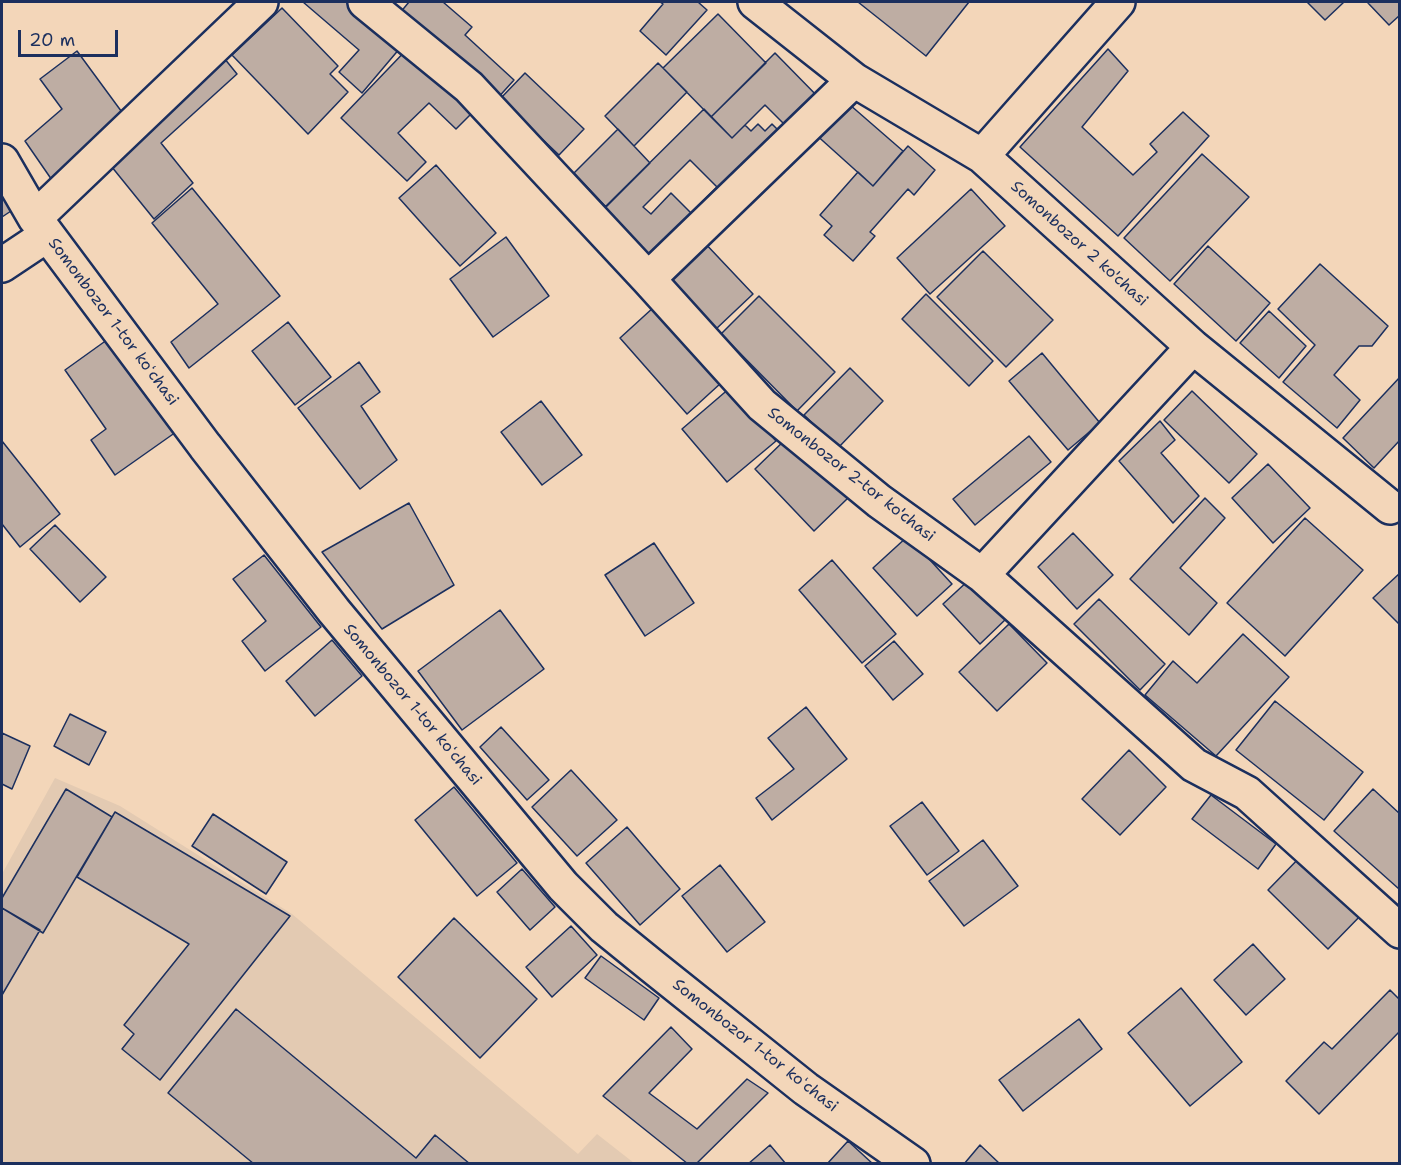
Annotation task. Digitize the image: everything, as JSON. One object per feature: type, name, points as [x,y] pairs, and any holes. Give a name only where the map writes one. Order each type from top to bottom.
[{"type":"street","points":[[2,265],[261,2]]},
{"type":"street","name":"Somonbozor 2-tor ko'chasi","points":[[365,2],[469,87],[762,405],[879,501],[982,575],[1194,765],[1247,794],[1400,931]]},
{"type":"street","name":"Somonbozor 2 ko'chasi","points":[[755,2],[854,80],[982,156],[1193,347],[1390,507]]},
{"type":"street","points":[[982,156],[1118,2]]},
{"type":"street","points":[[648,279],[854,80]]},
{"type":"street","name":"Somonbozor 1-tor koʻchasi","points":[[2,160],[41,226],[212,455],[334,611],[563,886],[604,927],[806,1089],[913,1164]]},
{"type":"street","points":[[982,575],[1193,347]]},
{"type":"shaded area","points":[[55,778],[120,806],[292,914],[578,1154],[597,1134],[634,1163],[2,1164],[2,874]]},
{"type":"building","points":[[303,2],[356,2],[406,41],[362,93],[339,72],[359,50]]},
{"type":"building","points":[[409,2],[443,2],[472,27],[465,35],[514,80],[495,101],[399,14]]},
{"type":"building","points":[[660,2],[698,2],[707,10],[666,55],[640,31],[663,4]]},
{"type":"building","points":[[858,2],[969,2],[926,56]]},
{"type":"building","points":[[1307,2],[1344,2],[1325,20]]},
{"type":"building","points":[[1369,2],[1400,2],[1400,15],[1389,25]]},
{"type":"building","points":[[282,8],[338,66],[330,74],[348,92],[308,134],[232,55]]},
{"type":"building","points":[[718,14],[766,63],[711,117],[663,68]]},
{"type":"building","points":[[412,44],[478,107],[456,129],[429,103],[398,133],[426,162],[407,181],[341,118]]},
{"type":"building","points":[[1108,49],[1128,71],[1082,127],[1133,175],[1157,152],[1150,144],[1183,112],[1209,136],[1118,236],[1020,147]]},
{"type":"building","points":[[77,51],[127,119],[54,183],[25,141],[62,109],[40,79]]},
{"type":"building","points":[[220,53],[237,74],[161,143],[193,183],[154,219],[103,156]]},
{"type":"building","points":[[775,53],[824,103],[793,133],[765,105],[732,138],[711,117]]},
{"type":"building","points":[[658,63],[687,92],[634,146],[605,116]]},
{"type":"building","points":[[525,73],[584,129],[559,155],[500,99]]},
{"type":"building","points":[[842,98],[903,151],[873,186],[813,132]]},
{"type":"building","points":[[704,109],[732,138],[745,125],[751,131],[758,124],[765,131],[772,124],[787,139],[708,218],[697,207],[717,187],[690,160],[643,207],[651,214],[671,193],[694,216],[652,258],[603,209]]},
{"type":"building","points":[[618,129],[650,163],[606,207],[574,173]]},
{"type":"building","points":[[908,146],[935,170],[914,195],[908,189],[870,232],[875,236],[853,261],[824,235],[832,226],[820,215],[858,172],[873,186]]},
{"type":"building","points":[[1202,154],[1249,197],[1170,281],[1124,238]]},
{"type":"building","points":[[436,165],[496,233],[460,266],[399,198]]},
{"type":"building","points":[[2,188],[14,209],[2,217]]},
{"type":"building","points":[[192,188],[280,296],[189,368],[171,342],[218,304],[152,223]]},
{"type":"building","points":[[971,189],[1005,226],[930,294],[897,258]]},
{"type":"building","points":[[506,237],[549,296],[493,337],[450,279]]},
{"type":"building","points":[[702,240],[753,294],[716,329],[666,275]]},
{"type":"building","points":[[1208,246],[1270,303],[1236,341],[1174,284]]},
{"type":"building","points":[[983,251],[1053,320],[1006,367],[937,297]]},
{"type":"building","points":[[1320,264],[1388,326],[1372,346],[1359,346],[1334,375],[1360,400],[1337,428],[1283,382],[1315,345],[1278,309]]},
{"type":"building","points":[[926,294],[993,361],[969,386],[902,319]]},
{"type":"building","points":[[759,296],[835,372],[797,411],[721,334]]},
{"type":"building","points":[[654,307],[721,383],[687,414],[620,338]]},
{"type":"building","points":[[1269,311],[1306,346],[1279,378],[1240,343]]},
{"type":"building","points":[[288,322],[331,377],[295,405],[252,351]]},
{"type":"building","points":[[111,337],[176,432],[115,475],[91,440],[106,429],[65,370]]},
{"type":"building","points":[[1042,353],[1100,423],[1068,450],[1009,381]]},
{"type":"building","points":[[359,362],[380,392],[361,406],[397,460],[360,489],[298,408]]},
{"type":"building","points":[[850,368],[883,401],[838,448],[804,415]]},
{"type":"building","points":[[1400,377],[1400,440],[1374,468],[1343,438]]},
{"type":"building","points":[[731,387],[776,441],[727,482],[682,429]]},
{"type":"building","points":[[1192,391],[1257,454],[1229,483],[1164,420]]},
{"type":"building","points":[[541,401],[582,455],[542,485],[501,432]]},
{"type":"building","points":[[1160,421],[1175,440],[1161,453],[1199,496],[1173,523],[1119,461]]},
{"type":"building","points":[[789,436],[848,498],[814,531],[755,469]]},
{"type":"building","points":[[1029,436],[1051,462],[975,525],[953,499]]},
{"type":"building","points":[[2,441],[60,514],[20,547],[2,524]]},
{"type":"building","points":[[1268,464],[1310,508],[1273,543],[1232,498]]},
{"type":"building","points":[[1205,498],[1225,518],[1180,568],[1217,603],[1189,635],[1130,579]]},
{"type":"building","points":[[409,503],[454,585],[382,629],[322,552]]},
{"type":"building","points":[[1305,518],[1363,570],[1285,656],[1227,603]]},
{"type":"building","points":[[55,525],[106,577],[80,602],[30,549]]},
{"type":"building","points":[[1073,533],[1113,575],[1077,609],[1038,567]]},
{"type":"building","points":[[908,536],[952,584],[917,616],[873,568]]},
{"type":"building","points":[[654,543],[694,603],[645,636],[605,575]]},
{"type":"building","points":[[264,555],[321,627],[265,671],[242,641],[266,621],[233,579]]},
{"type":"building","points":[[832,560],[896,634],[862,663],[799,590]]},
{"type":"building","points":[[1400,573],[1400,625],[1373,598]]},
{"type":"building","points":[[970,579],[1007,618],[980,644],[943,604]]},
{"type":"building","points":[[1099,599],[1165,664],[1140,690],[1074,624]]},
{"type":"building","points":[[500,610],[544,669],[462,730],[418,671]]},
{"type":"building","points":[[1009,624],[1047,663],[997,711],[959,672]]},
{"type":"building","points":[[1243,634],[1289,677],[1216,756],[1145,695],[1173,661],[1197,683]]},
{"type":"building","points":[[332,640],[362,676],[315,716],[286,681]]},
{"type":"building","points":[[894,641],[923,674],[893,700],[865,666]]},
{"type":"building","points":[[1275,701],[1363,772],[1324,820],[1236,750]]},
{"type":"building","points":[[806,707],[847,759],[772,820],[756,798],[794,769],[768,738]]},
{"type":"building","points":[[70,714],[106,732],[89,765],[54,746]]},
{"type":"building","points":[[501,727],[549,780],[527,800],[480,747]]},
{"type":"building","points":[[2,733],[30,746],[12,789],[2,784]]},
{"type":"building","points":[[1129,750],[1166,787],[1120,835],[1082,799]]},
{"type":"building","points":[[571,770],[617,820],[577,856],[532,807]]},
{"type":"building","points":[[454,787],[517,863],[477,896],[415,820]]},
{"type":"building","points":[[66,789],[112,817],[43,933],[2,908],[2,898]]},
{"type":"building","points":[[1373,789],[1400,814],[1399,889],[1334,831]]},
{"type":"building","points":[[1211,795],[1276,844],[1258,869],[1192,819]]},
{"type":"building","points":[[922,802],[959,851],[927,875],[890,826]]},
{"type":"building","points":[[115,812],[290,916],[160,1080],[122,1049],[134,1034],[124,1025],[189,944],[77,877]]},
{"type":"building","points":[[213,814],[287,862],[266,894],[192,846]]},
{"type":"building","points":[[627,827],[680,889],[640,925],[586,863]]},
{"type":"building","points":[[983,840],[1018,886],[964,926],[929,881]]},
{"type":"building","points":[[1305,852],[1365,911],[1328,949],[1268,890]]},
{"type":"building","points":[[720,865],[765,922],[727,952],[682,896]]},
{"type":"building","points":[[522,869],[555,907],[530,930],[497,892]]},
{"type":"building","points":[[2,908],[40,930],[2,995]]},
{"type":"building","points":[[454,918],[537,999],[480,1058],[398,977]]},
{"type":"building","points":[[571,926],[597,955],[552,997],[526,967]]},
{"type":"building","points":[[1253,944],[1285,979],[1246,1015],[1214,980]]},
{"type":"building","points":[[601,956],[659,998],[644,1020],[585,978]]},
{"type":"building","points":[[1181,988],[1242,1062],[1190,1106],[1128,1033]]},
{"type":"building","points":[[1390,990],[1400,1000],[1400,1031],[1319,1114],[1286,1081],[1324,1042],[1332,1049]]},
{"type":"building","points":[[236,1009],[416,1158],[435,1135],[470,1164],[254,1164],[168,1093]]},
{"type":"building","points":[[1079,1019],[1102,1049],[1023,1111],[999,1080]]},
{"type":"building","points":[[671,1027],[692,1049],[649,1093],[697,1129],[747,1079],[768,1093],[696,1164],[688,1164],[603,1096]]},
{"type":"building","points":[[848,1141],[873,1164],[827,1164]]},
{"type":"building","points":[[770,1145],[786,1164],[748,1164]]},
{"type":"building","points":[[980,1145],[1000,1164],[964,1164]]}]
